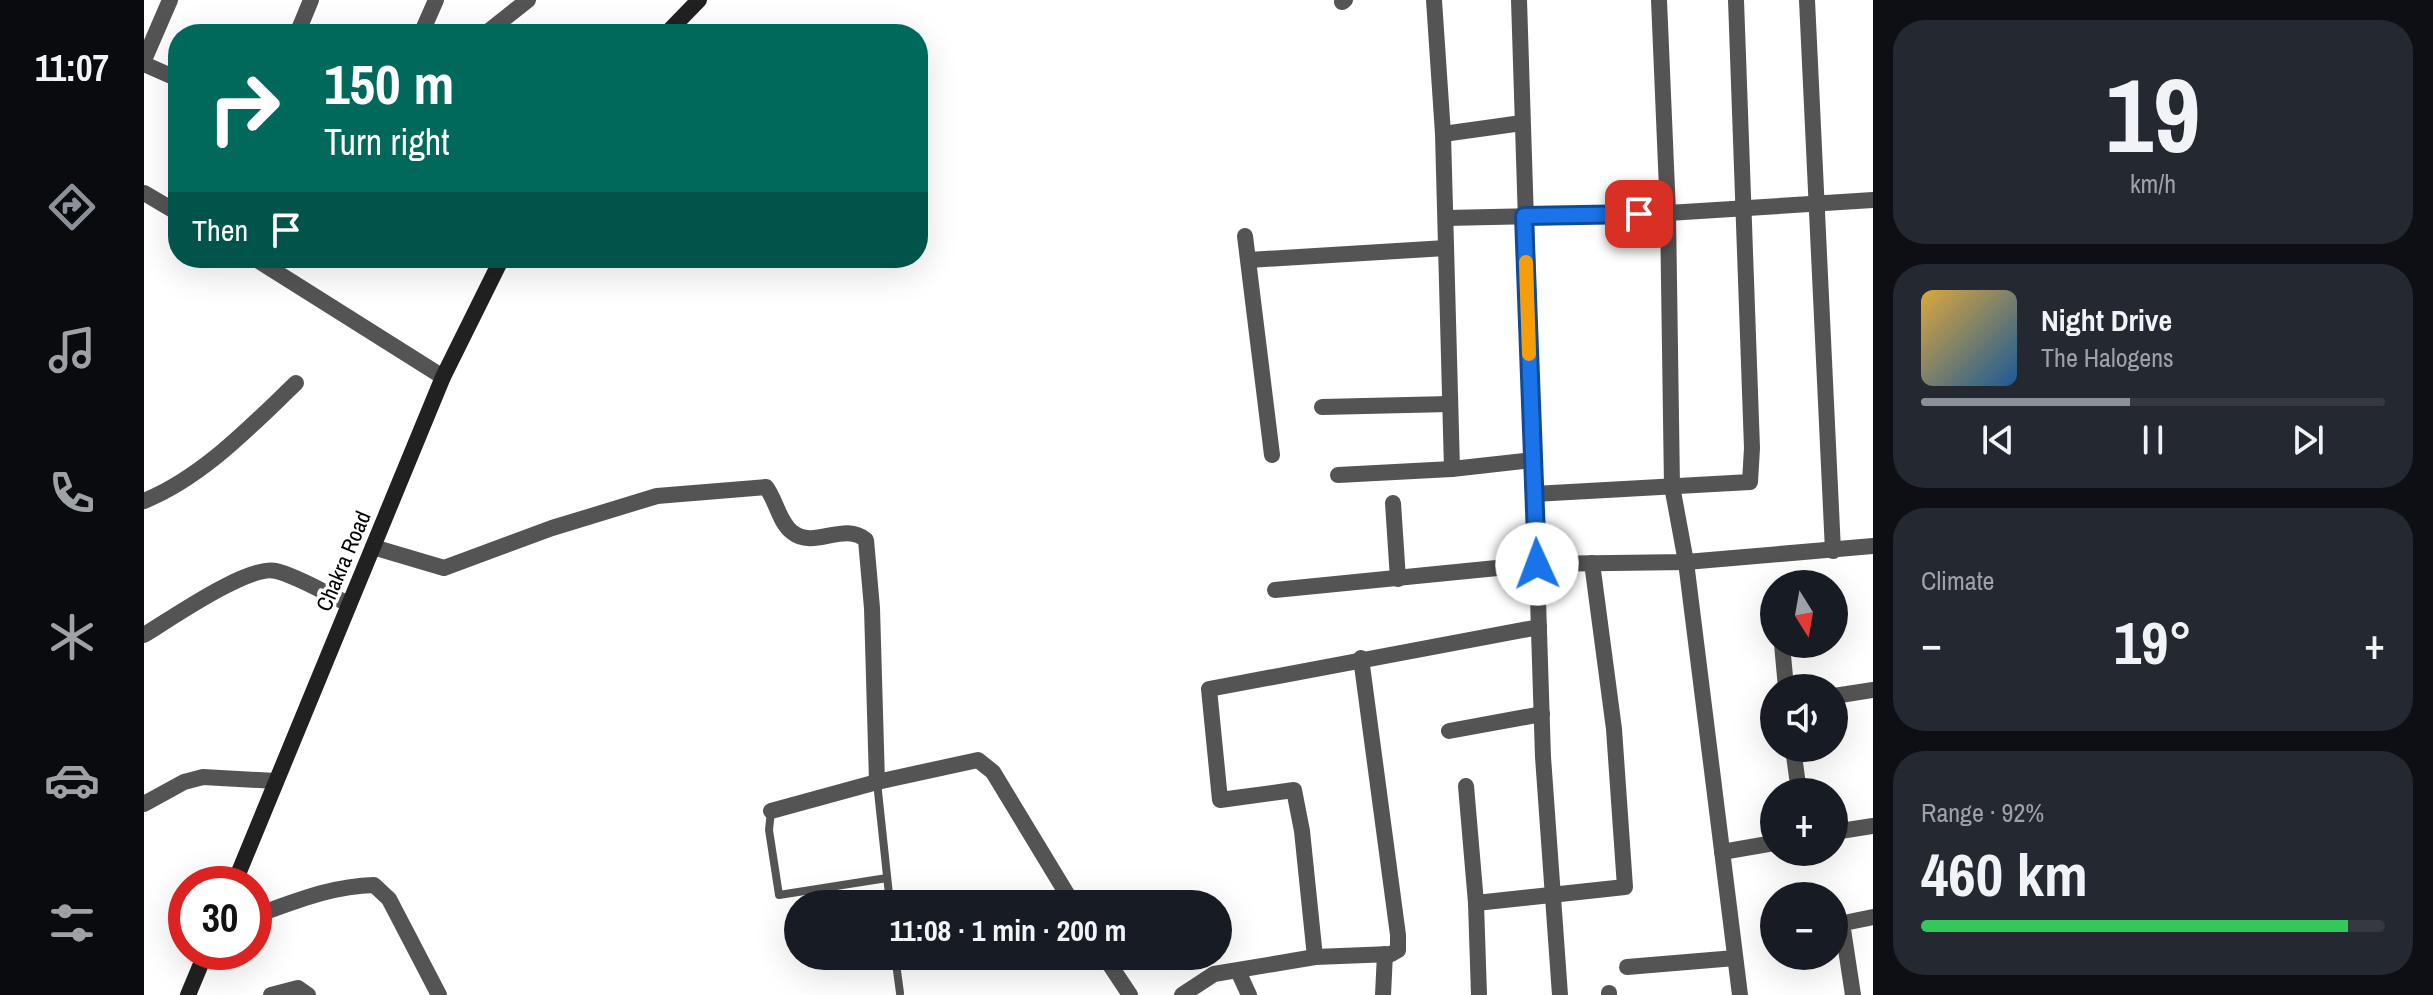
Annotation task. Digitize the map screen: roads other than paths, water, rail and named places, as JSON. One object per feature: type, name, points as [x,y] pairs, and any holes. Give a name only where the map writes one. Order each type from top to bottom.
[{"type":"main road","points":[[676,24],[699,0]]},
{"type":"main road","name":"Chakra Road","points":[[241,866],[443,377],[497,268]]},
{"type":"main road","points":[[188,995],[198,970]]},
{"type":"street","points":[[168,74],[144,62],[170,0]]},
{"type":"street","points":[[301,24],[311,0]]},
{"type":"street","points":[[425,24],[436,0]]},
{"type":"street","points":[[498,24],[528,0]]},
{"type":"street","points":[[1434,0],[1443,134],[1452,469]]},
{"type":"street","points":[[1519,0],[1542,714],[1560,995]]},
{"type":"street","points":[[1659,0],[1668,213],[1672,486],[1686,562],[1740,995]]},
{"type":"street","points":[[1534,494],[1750,482],[1752,448],[1736,0]]},
{"type":"street","points":[[1807,0],[1833,551]]},
{"type":"street","points":[[1443,134],[1522,123]]},
{"type":"street","points":[[144,193],[168,207]]},
{"type":"street","points":[[1446,218],[1668,213],[1873,200]]},
{"type":"street","points":[[1245,236],[1272,455]]},
{"type":"street","points":[[1249,260],[1446,248]]},
{"type":"street","points":[[270,268],[443,377]]},
{"type":"street","points":[[144,501],[172,488],[224,449],[296,383]]},
{"type":"street","points":[[1322,407],[1450,404]]},
{"type":"street","points":[[1338,475],[1452,469],[1533,460]]},
{"type":"street","points":[[373,547],[444,568],[552,528],[657,496],[766,487],[789,530],[801,538],[847,532],[859,534],[866,540],[872,608],[877,782]]},
{"type":"street","points":[[1393,503],[1398,579]]},
{"type":"street","points":[[1275,590],[1537,564],[1686,562],[1873,546]]},
{"type":"street","points":[[1476,903],[1625,887],[1627,881],[1614,729],[1592,563]]},
{"type":"street","points":[[144,635],[233,581],[260,571],[274,570],[349,604]]},
{"type":"street","points":[[1315,957],[1302,831],[1294,790],[1220,800],[1209,689],[1361,658],[1539,627]]},
{"type":"street","points":[[1182,995],[1214,974],[1315,957],[1385,954],[1398,950],[1361,658]]},
{"type":"street","points":[[1848,694],[1873,690]]},
{"type":"street","points":[[1449,731],[1542,714]]},
{"type":"street","points":[[771,811],[877,782],[978,760],[993,772],[1065,890]]},
{"type":"street","points":[[144,804],[184,782],[203,777],[276,781]]},
{"type":"street","points":[[1466,786],[1476,903],[1479,995]]},
{"type":"street","points":[[1848,830],[1873,826]]},
{"type":"street","points":[[1722,852],[1760,845]]},
{"type":"street","points":[[272,910],[350,885],[374,885],[389,899],[439,995]]},
{"type":"street","points":[[1848,922],[1873,917]]},
{"type":"street","points":[[1383,995],[1385,954]]},
{"type":"street","points":[[1627,967],[1735,958]]},
{"type":"street","points":[[1113,970],[1130,995]]},
{"type":"street","points":[[1848,970],[1853,995]]},
{"type":"street","points":[[1238,971],[1249,995]]},
{"type":"street","points":[[271,995],[298,988],[308,995]]},
{"type":"lane","points":[[877,782],[888,890]]},
{"type":"lane","points":[[771,811],[769,830],[779,895],[887,878]]},
{"type":"lane","points":[[897,970],[900,993]]}]
